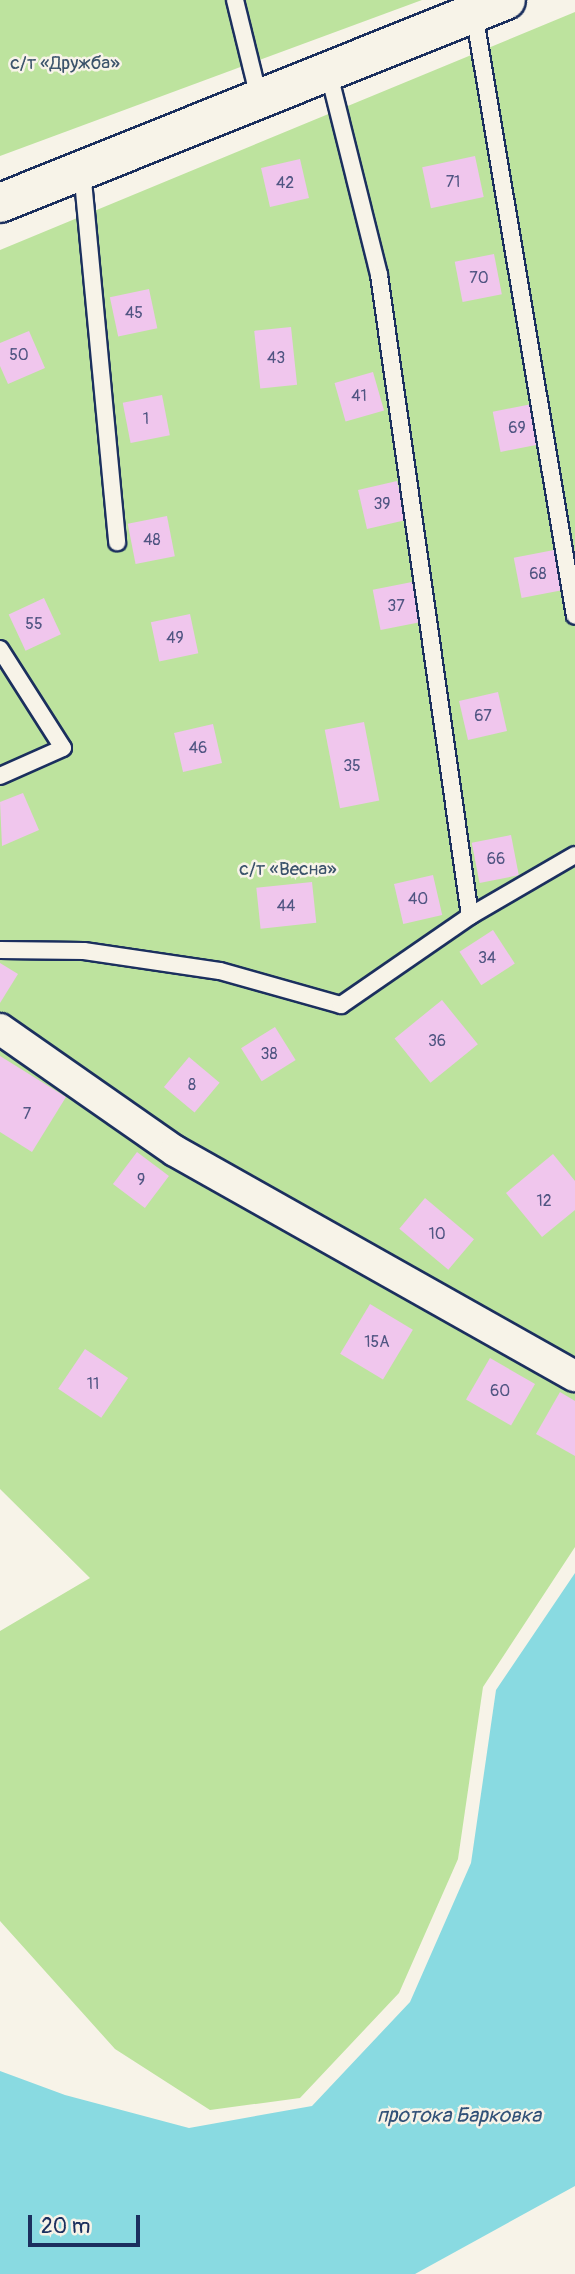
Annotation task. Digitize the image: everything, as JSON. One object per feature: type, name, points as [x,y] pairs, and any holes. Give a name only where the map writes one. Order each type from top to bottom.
[{"type":"main road","points":[[0,203],[490,7]]},
{"type":"street","points":[[0,1029],[175,1151],[575,1376]]},
{"type":"lane","points":[[235,0],[259,98]]},
{"type":"lane","points":[[490,7],[575,616]]},
{"type":"lane","points":[[328,70],[379,275],[470,916]]},
{"type":"lane","points":[[82,170],[117,542]]},
{"type":"lane","points":[[0,649],[63,748],[0,776]]},
{"type":"lane","points":[[0,950],[84,951],[220,971],[341,1005],[470,916],[575,855]]},
{"type":"green space","name":"с/т «Дружба»","points":[[0,0],[422,0],[0,156]]},
{"type":"green space","name":"с/т «Весна»","points":[[575,12],[575,1547],[483,1687],[458,1859],[399,1993],[300,2098],[210,2110],[115,2049],[0,1921],[0,1631],[90,1578],[0,1489],[0,250]]},
{"type":"water","name":"протока Барковка","points":[[575,1573],[575,2186],[415,2274],[0,2274],[0,2071],[65,2095],[189,2128],[312,2106],[410,2002],[471,1863],[496,1690]]},
{"type":"building","points":[[475,156],[484,197],[431,208],[422,167]]},
{"type":"building","points":[[300,159],[309,198],[270,207],[261,168]]},
{"type":"building","points":[[494,254],[502,294],[463,302],[455,262]]},
{"type":"building","points":[[149,289],[157,328],[118,336],[110,297]]},
{"type":"building","points":[[291,327],[297,385],[260,389],[254,331]]},
{"type":"building","points":[[29,331],[45,368],[8,384],[0,366],[0,343]]},
{"type":"building","points":[[373,372],[384,410],[346,421],[335,383]]},
{"type":"building","points":[[162,395],[170,435],[131,443],[123,403]]},
{"type":"building","points":[[532,404],[540,444],[501,452],[493,412]]},
{"type":"building","points":[[397,481],[406,520],[367,529],[358,490]]},
{"type":"building","points":[[167,516],[175,556],[136,564],[128,524]]},
{"type":"building","points":[[554,550],[562,590],[522,598],[514,558]]},
{"type":"building","points":[[412,582],[420,622],[381,630],[373,590]]},
{"type":"building","points":[[44,598],[61,634],[26,651],[9,614]]},
{"type":"building","points":[[190,614],[198,653],[159,661],[151,622]]},
{"type":"building","points":[[498,692],[507,731],[468,740],[459,701]]},
{"type":"building","points":[[364,722],[379,801],[340,808],[325,730]]},
{"type":"building","points":[[213,724],[222,763],[183,772],[174,733]]},
{"type":"building","points":[[23,793],[39,830],[2,846],[0,802]]},
{"type":"building","points":[[511,835],[519,875],[480,883],[472,843]]},
{"type":"building","points":[[433,875],[442,915],[403,924],[394,884]]},
{"type":"building","points":[[312,882],[316,923],[261,929],[256,888]]},
{"type":"building","points":[[493,930],[515,964],[481,985],[459,952]]},
{"type":"building","points":[[0,963],[18,974],[0,1003]]},
{"type":"building","points":[[442,1000],[478,1044],[430,1083],[395,1038]]},
{"type":"building","points":[[275,1027],[296,1060],[262,1081],[241,1048]]},
{"type":"building","points":[[0,1056],[66,1097],[32,1152],[0,1132]]},
{"type":"building","points":[[189,1057],[220,1083],[195,1113],[164,1087]]},
{"type":"building","points":[[137,1152],[169,1176],[145,1208],[113,1184]]},
{"type":"building","points":[[553,1154],[575,1181],[575,1210],[542,1237],[506,1193]]},
{"type":"building","points":[[425,1198],[474,1239],[448,1270],[399,1229]]},
{"type":"building","points":[[370,1304],[413,1330],[383,1379],[340,1354]]},
{"type":"building","points":[[85,1349],[128,1378],[101,1418],[58,1389]]},
{"type":"building","points":[[490,1358],[535,1384],[511,1426],[466,1400]]},
{"type":"building","points":[[560,1392],[575,1401],[575,1456],[536,1434]]}]
